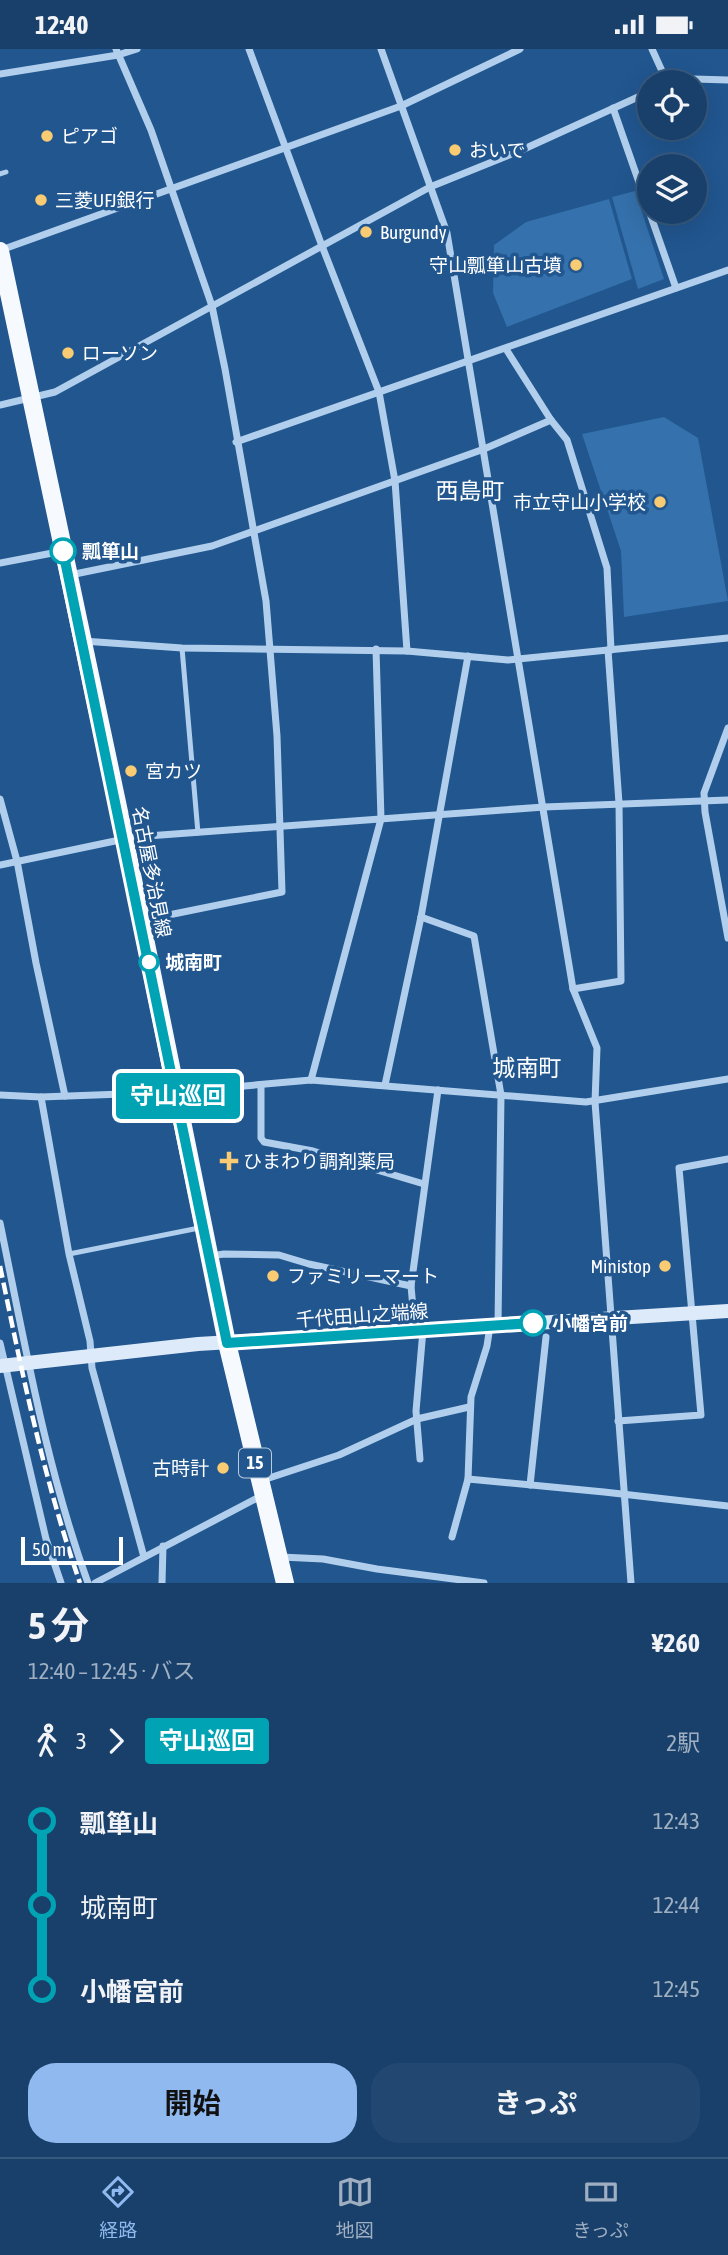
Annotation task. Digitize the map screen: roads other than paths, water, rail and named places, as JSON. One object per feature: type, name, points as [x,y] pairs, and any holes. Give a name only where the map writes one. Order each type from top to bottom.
[{"type":"main road","name":"名古屋多治見線","points":[[0,251],[125,840],[227,1343],[285,1583]]},
{"type":"street","points":[[0,74],[137,49]]},
{"type":"street","points":[[249,49],[379,392],[395,481],[407,650]]},
{"type":"street","points":[[381,49],[447,233],[573,989],[597,1048],[595,1102],[631,1583]]},
{"type":"street","points":[[0,251],[401,106],[520,49]]},
{"type":"street","points":[[652,49],[662,70]]},
{"type":"street","points":[[117,52],[151,130],[212,306],[267,601],[272,649],[282,892],[141,921]]},
{"type":"street","points":[[707,79],[728,80]]},
{"type":"street","points":[[0,405],[55,392],[430,187],[524,149],[637,98]]},
{"type":"street","points":[[613,109],[676,288]]},
{"type":"street","points":[[236,442],[728,270]]},
{"type":"street","points":[[506,349],[551,420],[567,440],[607,568],[609,650],[619,803],[621,981],[573,989]]},
{"type":"street","points":[[69,575],[212,546],[484,449],[551,420]]},
{"type":"street","points":[[0,563],[63,551]]},
{"type":"street","points":[[82,641],[182,648],[407,650],[519,660],[728,638]]},
{"type":"street","points":[[312,1080],[381,819],[376,649]]},
{"type":"street","points":[[385,1085],[421,917],[468,656]]},
{"type":"street","points":[[728,728],[704,793],[728,938]]},
{"type":"street","points":[[0,799],[17,861],[65,1096]]},
{"type":"street","points":[[0,865],[125,840],[280,825],[544,807],[728,800]]},
{"type":"street","points":[[421,917],[474,936],[501,1095],[494,1326],[469,1407],[468,1479],[452,1538]]},
{"type":"street","points":[[0,1095],[41,1097],[177,1092],[312,1080],[595,1102],[728,1079]]},
{"type":"street","points":[[261,1086],[261,1137],[264,1142],[313,1151],[424,1184]]},
{"type":"street","points":[[420,1459],[417,1419],[419,1330],[411,1286],[438,1090]]},
{"type":"street","points":[[41,1097],[69,1254],[90,1341],[95,1382],[144,1557]]},
{"type":"street","points":[[618,1421],[701,1415],[679,1168],[728,1160]]},
{"type":"street","points":[[0,1223],[51,1462],[73,1542],[88,1583]]},
{"type":"street","points":[[210,1257],[224,1254],[279,1255],[411,1286]]},
{"type":"street","name":"千代田山之端線","points":[[2,1365],[91,1354],[227,1343],[728,1311]]},
{"type":"street","points":[[530,1485],[546,1337]]},
{"type":"street","points":[[0,1343],[2,1365],[46,1539],[61,1583]]},
{"type":"street","points":[[94,1583],[144,1557],[261,1488],[417,1419],[469,1407]]},
{"type":"street","points":[[468,1479],[728,1506]]},
{"type":"street","points":[[162,1583],[163,1546]]},
{"type":"street","points":[[279,1557],[323,1559],[484,1583]]},
{"type":"lane","points":[[182,648],[198,833]]},
{"type":"lane","points":[[69,1254],[204,1227]]},
{"type":"railway","points":[[0,1266],[45,1466],[80,1583]]},
{"type":"place","name":"ピアゴ","points":[[47,136]]},
{"type":"place","name":"おいで","points":[[455,150]]},
{"type":"place","name":"三菱UFJ銀行","points":[[41,200]]},
{"type":"place","name":"Burgundy","points":[[366,232]]},
{"type":"place","name":"守山瓢箪山古墳","points":[[576,265]]},
{"type":"place","name":"ローソン","points":[[68,353]]},
{"type":"place","name":"市立守山小学校","points":[[660,502]]},
{"type":"place","name":"瓢箪山","points":[[63,551]]},
{"type":"place","name":"宮カツ","points":[[131,771]]},
{"type":"place","name":"城南町","points":[[149,962]]},
{"type":"place","name":"ひまわり調剤薬局","points":[[229,1161]]},
{"type":"place","name":"Ministop","points":[[665,1266]]},
{"type":"place","name":"ファミリーマート","points":[[273,1276]]},
{"type":"place","name":"小幡宮前","points":[[533,1323]]},
{"type":"place","name":"古時計","points":[[223,1468]]},
{"type":"district","name":"西島町","points":[[470,491]]},
{"type":"district","name":"城南町","points":[[527,1068]]}]
